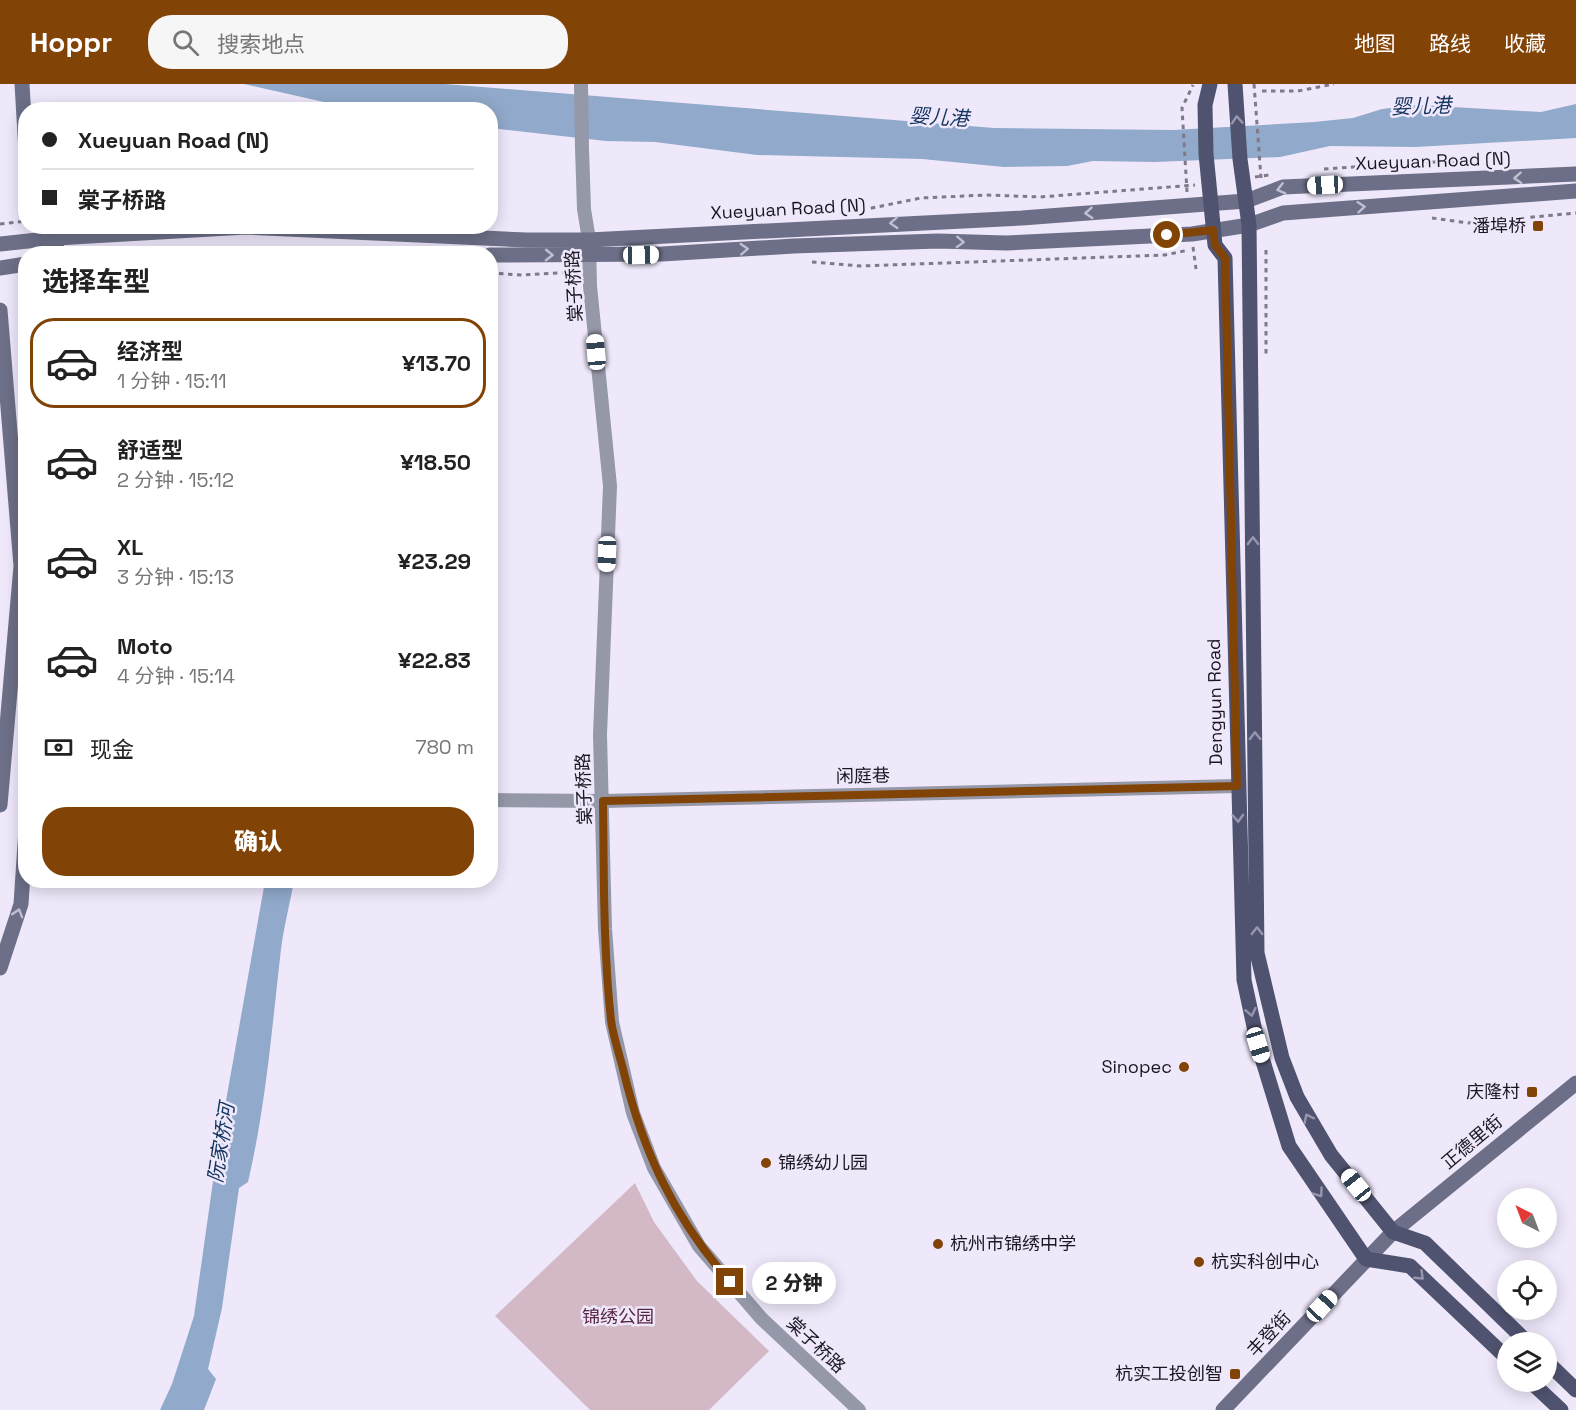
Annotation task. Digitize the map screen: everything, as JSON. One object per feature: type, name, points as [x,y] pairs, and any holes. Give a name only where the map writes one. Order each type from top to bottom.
[{"type":"main road","points":[[22,84],[23,102]]},
{"type":"main road","name":"Dengyun Road","points":[[1210,84],[1205,105],[1208,183],[1215,245],[1225,258],[1237,786],[1244,980],[1258,1045],[1289,1146],[1366,1259]]},
{"type":"main road","points":[[1235,86],[1239,150],[1249,225],[1257,953],[1282,1058],[1297,1097],[1331,1155],[1394,1232],[1425,1243],[1517,1332]]},
{"type":"main road","name":"Xueyuan Road (N)","points":[[391,234],[526,240],[589,240],[1022,218],[1246,201],[1283,187],[1576,174]]},
{"type":"main road","name":"Xueyuan Road (N)","points":[[498,255],[590,255],[927,241],[1018,243],[1192,234],[1249,225],[1283,213],[1576,190]]},
{"type":"main road","name":"Xueyuan Road (N)","points":[[0,244],[134,234]]},
{"type":"main road","points":[[0,268],[18,265]]},
{"type":"main road","points":[[0,310],[18,529]]},
{"type":"main road","points":[[0,805],[18,600]]},
{"type":"main road","points":[[0,968],[21,904],[22,888]]},
{"type":"main road","name":"正德里街","points":[[1394,1232],[1576,1083]]},
{"type":"main road","name":"丰登街","points":[[1223,1410],[1394,1232]]},
{"type":"main road","points":[[1366,1259],[1410,1266],[1497,1349]]},
{"type":"main road","points":[[1557,1372],[1576,1390]]},
{"type":"main road","points":[[1542,1392],[1562,1410]]},
{"type":"street","name":"棠子桥路","points":[[581,84],[584,209],[589,240],[590,286],[610,486],[600,735],[605,929],[612,1022],[633,1113],[654,1168],[699,1246],[761,1318],[859,1410]]},
{"type":"street","name":"闲庭巷","points":[[498,800],[603,801],[1237,786]]},
{"type":"path","points":[[1184,158],[1182,108],[1194,84]]},
{"type":"path","points":[[1262,91],[1298,91],[1334,84]]},
{"type":"path","points":[[1254,85],[1258,150]]},
{"type":"path","points":[[1319,169],[1426,162],[1478,162]]},
{"type":"path","points":[[1242,179],[1272,174]]},
{"type":"path","points":[[852,211],[921,198],[986,195],[1040,197],[1208,183]]},
{"type":"path","points":[[0,224],[18,222]]},
{"type":"green space","name":"锦绣公园","points":[[635,1183],[654,1222],[697,1281],[769,1351],[709,1410],[590,1410],[495,1316]]},
{"type":"water","name":"婴儿港","points":[[244,84],[445,84],[994,128],[1173,130],[1314,122],[1353,118],[1382,109],[1418,105],[1541,112],[1576,104],[1576,138],[1415,147],[1330,146],[1280,157],[1155,162],[1093,161],[1067,166],[1004,167],[922,159],[757,155],[655,142],[606,141],[498,129],[498,102],[324,102]]},
{"type":"water","name":"阮家桥河","points":[[264,888],[293,888],[281,949],[268,1066],[254,1153],[248,1182],[239,1188],[222,1308],[208,1369],[216,1379],[204,1410],[160,1410],[172,1384],[194,1316],[218,1146]]},
{"type":"place","name":"潘埠桥","points":[[1538,226]]},
{"type":"place","name":"Sinopec","points":[[1184,1067]]},
{"type":"place","name":"庆隆村","points":[[1532,1092]]},
{"type":"place","name":"锦绣幼儿园","points":[[766,1163]]},
{"type":"place","name":"杭州市锦绣中学","points":[[938,1244]]},
{"type":"place","name":"杭实科创中心","points":[[1199,1262]]},
{"type":"place","name":"杭实工投创智","points":[[1235,1374]]},
{"type":"route","points":[[730,1282],[699,1246],[654,1168],[633,1113],[612,1022],[605,929],[603,801],[1237,786],[1225,258],[1215,245],[1213,230],[1167,235]]}]
